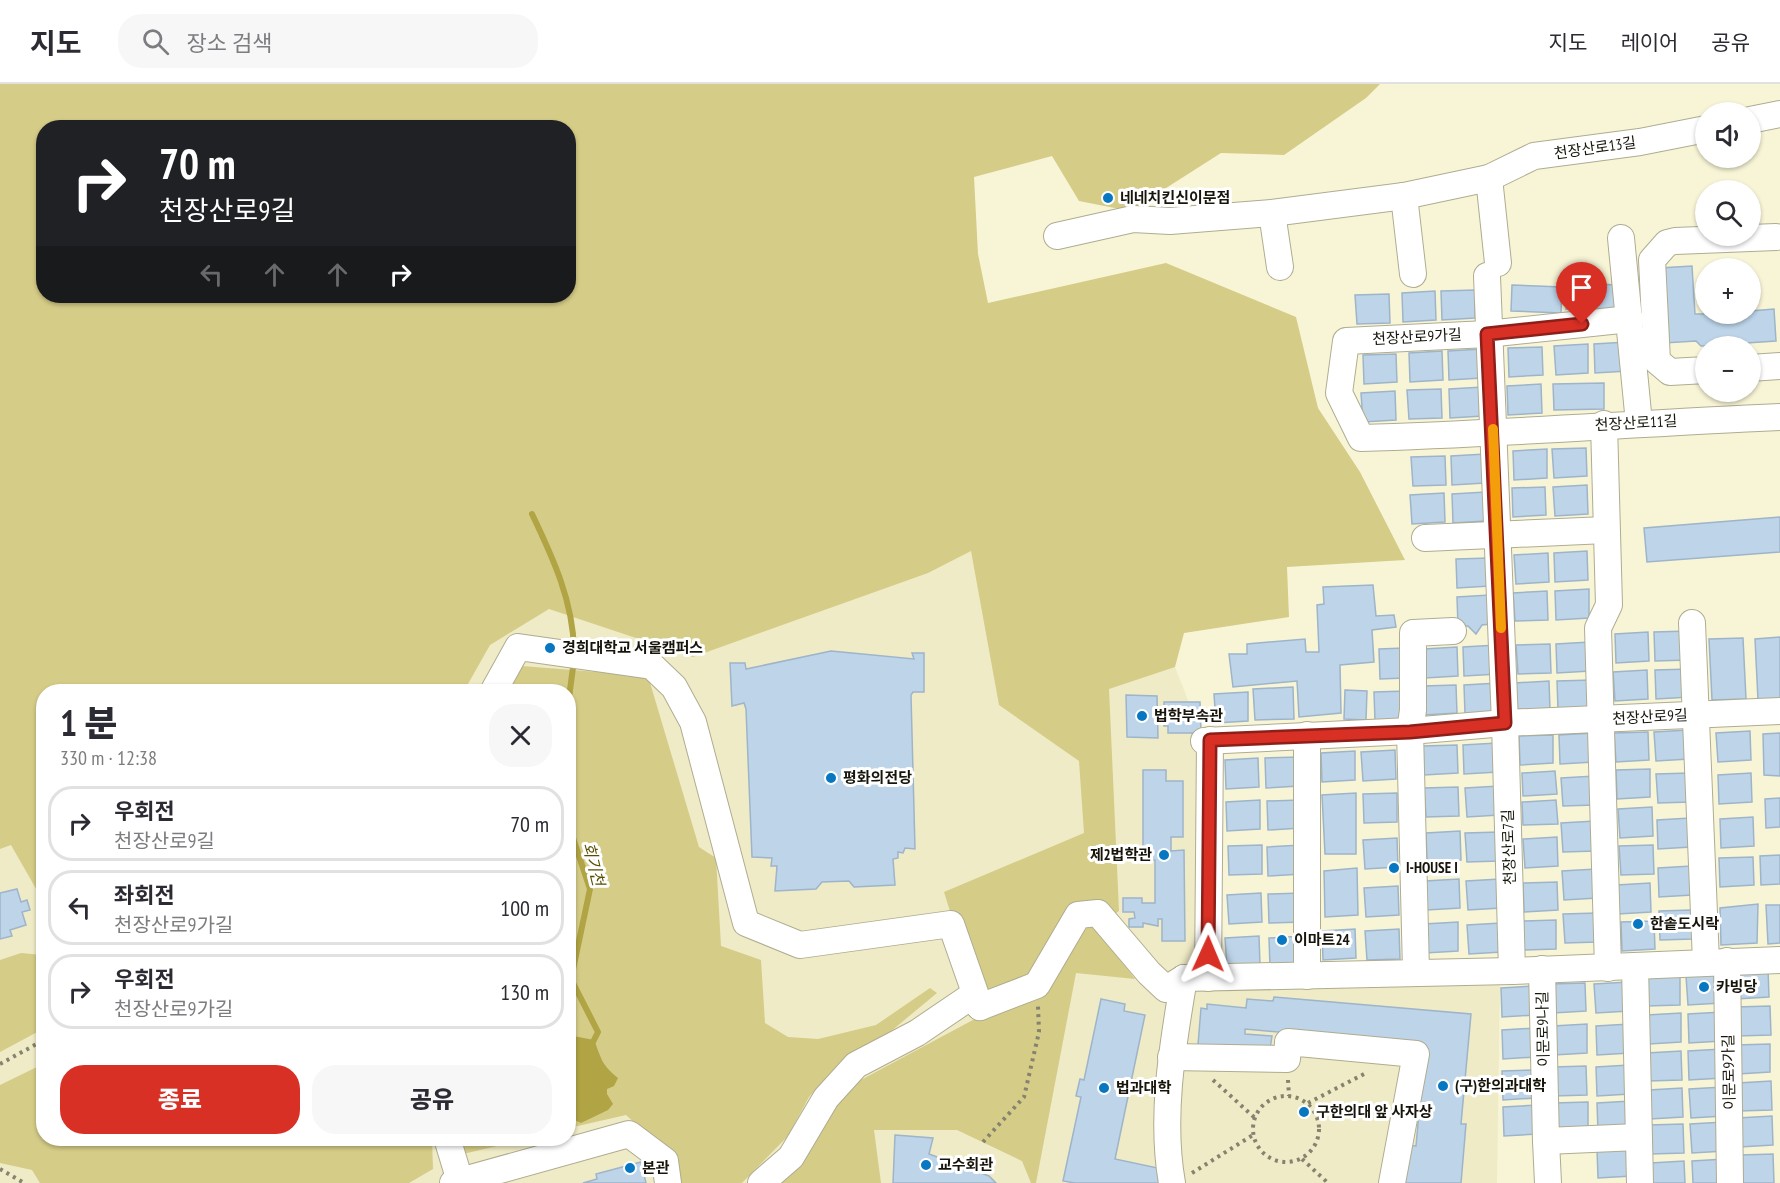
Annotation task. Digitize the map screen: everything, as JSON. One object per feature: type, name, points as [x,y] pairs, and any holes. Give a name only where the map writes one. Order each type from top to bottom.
[{"type":"street","points":[[1761,118],[1780,114]]},
{"type":"street","name":"천장산로13길","points":[[1056,236],[1133,219],[1170,221],[1272,213],[1404,196],[1489,178],[1534,156],[1640,142],[1695,131]]},
{"type":"street","points":[[1489,178],[1492,270],[1487,334],[1505,723]]},
{"type":"street","points":[[1404,196],[1413,274]]},
{"type":"street","points":[[1272,213],[1280,267]]},
{"type":"street","points":[[1695,371],[1670,372],[1657,361],[1652,260],[1667,243],[1675,241],[1779,235]]},
{"type":"street","points":[[1621,238],[1639,423]]},
{"type":"street","name":"천장산로9가길","points":[[1493,434],[1361,438],[1339,393],[1346,340],[1487,334],[1630,319]]},
{"type":"street","points":[[1761,367],[1780,366]]},
{"type":"street","name":"천장산로11길","points":[[1493,434],[1604,424],[1780,417]]},
{"type":"street","points":[[1425,538],[1606,530],[1604,424]]},
{"type":"street","name":"천장산로9길","points":[[1602,720],[1598,628],[1609,605],[1606,530]]},
{"type":"street","name":"천장산로9길","points":[[1692,623],[1698,714]]},
{"type":"street","points":[[1416,971],[1410,732],[1413,710],[1413,633],[1453,631]]},
{"type":"street","points":[[497,684],[518,647],[652,666],[674,687],[693,722],[746,923],[800,945],[951,924],[980,1007]]},
{"type":"street","name":"천장산로9길","points":[[1196,978],[1207,740],[1410,732],[1505,723],[1780,711]]},
{"type":"street","points":[[1698,714],[1717,962]]},
{"type":"street","points":[[1602,720],[1608,968]]},
{"type":"street","name":"천장산로7길","points":[[1505,723],[1512,971]]},
{"type":"street","points":[[1307,735],[1307,976]]},
{"type":"street","points":[[980,1007],[1037,985],[1078,915],[1098,913],[1149,973],[1166,989],[1196,978],[1416,971],[1512,971],[1780,960]]},
{"type":"street","name":"이문로9가길","points":[[1717,962],[1730,1183]]},
{"type":"street","points":[[1635,966],[1640,1183]]},
{"type":"street","name":"이문로9나길","points":[[1542,969],[1548,1183]]},
{"type":"street","points":[[1179,1180],[1168,1159],[1179,1057],[1196,978]]},
{"type":"street","points":[[762,1183],[790,1157],[826,1098],[856,1065],[917,1033],[970,997],[980,1007]]},
{"type":"street","points":[[1179,1057],[1287,1059],[1288,1041],[1416,1054],[1392,1183]]},
{"type":"street","points":[[449,1146],[456,1182],[629,1134],[665,1161],[668,1183]]},
{"type":"street","points":[[1546,1142],[1638,1137]]},
{"type":"path","points":[[983,1142],[1024,1097],[1039,1032],[1037,985]]},
{"type":"path","points":[[0,1064],[36,1044]]},
{"type":"path","points":[[1308,1103],[1404,1053]]},
{"type":"path","points":[[1179,1057],[1255,1118]]},
{"type":"path","points":[[1277,1097],[1299,1098],[1315,1111],[1320,1132],[1312,1151],[1302,1159],[1283,1162],[1263,1153],[1253,1135],[1255,1118],[1260,1108],[1277,1097]]},
{"type":"path","points":[[1179,1180],[1253,1135]]},
{"type":"path","points":[[1302,1159],[1328,1183]]},
{"type":"path","points":[[0,1169],[24,1183]]},
{"type":"shaded area","points":[[0,84],[1380,84],[1366,98],[1284,155],[1221,153],[1130,211],[1079,201],[1052,156],[974,177],[978,254],[988,303],[1166,263],[1296,317],[1318,408],[1360,472],[1405,560],[1287,567],[1289,617],[1184,633],[1175,667],[1109,689],[1119,911],[1096,927],[1135,979],[1076,973],[1036,1183],[1031,1183],[1022,1161],[957,1130],[874,1130],[881,1183],[780,1183],[805,1156],[838,1102],[857,1082],[986,1013],[1033,971],[980,1007],[944,892],[1084,833],[1079,761],[999,705],[971,551],[928,573],[693,657],[549,609],[490,645],[468,684],[36,684],[36,889],[11,845],[0,849]]},
{"type":"shaded area","name":"경희대학교 서울캠퍼스","points":[[619,84],[972,551],[1026,630],[1175,667],[1204,741],[1200,985],[1500,983],[1497,1183],[0,1183],[0,520],[550,303],[576,303],[576,121]]},
{"type":"shaded area","points":[[522,666],[648,676],[699,847],[716,858],[721,946],[761,960],[765,1023],[788,1037],[818,1039],[876,1025],[930,988],[937,993],[890,1032],[840,1062],[809,1097],[788,1136],[742,1183],[681,1183],[657,1143],[626,1115],[576,1126],[576,684],[512,684]]},
{"type":"shaded area","points":[[21,953],[36,954],[36,1033],[0,1052],[0,960]]},
{"type":"shaded area","points":[[576,1037],[594,1040],[605,1065],[618,1078],[614,1086],[607,1089],[607,1094],[613,1104],[608,1110],[581,1123],[576,1121]]},
{"type":"shaded area","points":[[36,1067],[36,1146],[432,1146],[433,1169],[409,1183],[40,1183],[32,1170],[0,1163],[0,1085]]},
{"type":"shaded area","points":[[460,1146],[497,1146],[463,1154]]},
{"type":"building","points":[[1692,266],[1695,324],[1761,324],[1761,310],[1774,309],[1776,341],[1761,342],[1761,336],[1695,336],[1695,341],[1664,343],[1659,268]]},
{"type":"building","points":[[1568,283],[1618,285],[1617,311],[1566,309]]},
{"type":"building","points":[[1512,285],[1562,287],[1561,313],[1511,311]]},
{"type":"building","points":[[1475,290],[1475,318],[1442,320],[1441,291]]},
{"type":"building","points":[[1435,291],[1436,320],[1403,322],[1402,293]]},
{"type":"building","points":[[1389,294],[1390,323],[1357,324],[1355,295]]},
{"type":"building","points":[[1627,342],[1628,371],[1595,373],[1594,344]]},
{"type":"building","points":[[1588,344],[1588,373],[1556,375],[1554,346]]},
{"type":"building","points":[[1542,347],[1543,375],[1509,377],[1508,348]]},
{"type":"building","points":[[1482,349],[1482,378],[1449,380],[1448,351]]},
{"type":"building","points":[[1442,351],[1443,380],[1410,382],[1409,353]]},
{"type":"building","points":[[1396,354],[1397,382],[1364,384],[1363,355]]},
{"type":"building","points":[[1604,383],[1604,409],[1554,410],[1553,384]]},
{"type":"building","points":[[1541,384],[1542,413],[1508,415],[1507,386]]},
{"type":"building","points":[[1483,387],[1483,416],[1450,418],[1449,389]]},
{"type":"building","points":[[1441,389],[1442,418],[1409,419],[1407,390]]},
{"type":"building","points":[[1395,391],[1396,420],[1363,422],[1361,393]]},
{"type":"building","points":[[1586,448],[1587,476],[1554,478],[1552,449]]},
{"type":"building","points":[[1547,449],[1547,478],[1514,480],[1513,451]]},
{"type":"building","points":[[1485,454],[1485,483],[1452,485],[1451,456]]},
{"type":"building","points":[[1445,456],[1446,485],[1413,486],[1411,457]]},
{"type":"building","points":[[1587,485],[1588,514],[1555,516],[1553,487]]},
{"type":"building","points":[[1545,487],[1546,515],[1513,517],[1512,488]]},
{"type":"building","points":[[1486,492],[1486,521],[1453,523],[1452,494]]},
{"type":"building","points":[[1444,493],[1445,522],[1412,524],[1410,495]]},
{"type":"building","points":[[1780,517],[1780,552],[1647,562],[1644,528]]},
{"type":"building","points":[[1587,551],[1588,580],[1555,582],[1554,553]]},
{"type":"building","points":[[1548,553],[1549,582],[1516,584],[1514,555]]},
{"type":"building","points":[[1489,558],[1490,586],[1457,588],[1456,559]]},
{"type":"building","points":[[1373,585],[1376,616],[1394,615],[1396,627],[1372,630],[1374,662],[1340,665],[1341,713],[1299,717],[1297,681],[1233,687],[1229,654],[1247,654],[1247,644],[1305,639],[1306,652],[1319,652],[1317,605],[1324,604],[1323,587]]},
{"type":"building","points":[[1589,589],[1589,618],[1556,620],[1555,591]]},
{"type":"building","points":[[1547,591],[1548,620],[1515,621],[1513,593]]},
{"type":"building","points":[[1490,595],[1491,624],[1482,625],[1476,634],[1468,626],[1458,626],[1457,597]]},
{"type":"building","points":[[1688,631],[1689,660],[1655,661],[1654,632]]},
{"type":"building","points":[[1648,632],[1649,661],[1616,663],[1615,634]]},
{"type":"building","points":[[1780,637],[1780,699],[1758,700],[1755,639]]},
{"type":"building","points":[[1743,638],[1746,699],[1712,700],[1709,639]]},
{"type":"building","points":[[1590,642],[1590,671],[1557,673],[1556,644]]},
{"type":"building","points":[[1550,644],[1551,673],[1518,674],[1516,645]]},
{"type":"building","points":[[1497,645],[1498,674],[1464,676],[1463,647]]},
{"type":"building","points":[[1457,647],[1458,676],[1425,678],[1424,649]]},
{"type":"building","points":[[1404,648],[1405,678],[1380,679],[1379,649]]},
{"type":"building","name":"평화의전당","points":[[831,651],[914,659],[912,653],[924,653],[924,692],[913,692],[911,695],[915,849],[905,848],[903,853],[898,852],[898,858],[893,859],[895,885],[854,887],[849,881],[822,882],[816,889],[775,891],[777,866],[771,866],[772,858],[752,857],[746,709],[744,703],[732,706],[730,663],[745,663],[746,669]]},
{"type":"building","points":[[1689,669],[1690,697],[1656,699],[1655,670]]},
{"type":"building","points":[[1647,670],[1648,699],[1615,701],[1613,672]]},
{"type":"building","points":[[1591,680],[1591,709],[1558,710],[1557,681]]},
{"type":"building","points":[[1549,681],[1550,710],[1517,712],[1515,683]]},
{"type":"building","points":[[1498,683],[1499,712],[1465,714],[1464,685]]},
{"type":"building","points":[[1456,685],[1457,713],[1424,715],[1423,686]]},
{"type":"building","points":[[1293,687],[1294,719],[1255,720],[1253,689]]},
{"type":"building","points":[[1345,690],[1367,691],[1366,720],[1344,719]]},
{"type":"building","points":[[1407,691],[1408,720],[1375,721],[1374,692]]},
{"type":"building","points":[[1248,692],[1248,721],[1216,723],[1214,694]]},
{"type":"building","name":"법학부속관","points":[[1126,695],[1157,696],[1158,738],[1127,737]]},
{"type":"building","points":[[1164,702],[1200,702],[1201,733],[1168,733],[1168,726],[1164,726]]},
{"type":"building","points":[[1688,730],[1689,759],[1656,761],[1654,732]]},
{"type":"building","points":[[1750,731],[1751,760],[1718,762],[1716,733]]},
{"type":"building","points":[[1648,732],[1649,760],[1616,762],[1614,733]]},
{"type":"building","points":[[1593,733],[1594,762],[1560,764],[1559,735]]},
{"type":"building","points":[[1780,733],[1780,776],[1764,775],[1763,734]]},
{"type":"building","points":[[1553,735],[1553,763],[1520,765],[1519,736]]},
{"type":"building","points":[[1497,743],[1498,772],[1464,774],[1463,745]]},
{"type":"building","points":[[1457,745],[1458,773],[1424,775],[1423,746]]},
{"type":"building","points":[[1395,750],[1396,779],[1363,781],[1361,752]]},
{"type":"building","points":[[1355,751],[1355,780],[1322,782],[1321,753]]},
{"type":"building","points":[[1299,757],[1299,786],[1266,788],[1265,758]]},
{"type":"building","points":[[1258,758],[1259,787],[1226,789],[1225,760]]},
{"type":"building","points":[[1650,769],[1650,797],[1617,799],[1616,770]]},
{"type":"building","name":"제2법학관","points":[[1143,770],[1166,770],[1166,781],[1183,781],[1183,837],[1171,837],[1171,851],[1184,850],[1185,941],[1162,941],[1162,919],[1158,919],[1158,926],[1143,923],[1143,927],[1129,927],[1129,919],[1135,918],[1134,912],[1123,912],[1123,898],[1142,898],[1142,903],[1155,903],[1155,860],[1143,860]]},
{"type":"building","points":[[1555,771],[1557,794],[1523,796],[1522,773]]},
{"type":"building","points":[[1690,773],[1691,802],[1658,803],[1656,774]]},
{"type":"building","points":[[1751,773],[1752,802],[1719,804],[1718,775]]},
{"type":"building","points":[[1595,776],[1595,805],[1563,806],[1561,778]]},
{"type":"building","points":[[1499,786],[1499,815],[1467,817],[1465,788]]},
{"type":"building","points":[[1458,787],[1459,816],[1426,817],[1424,788]]},
{"type":"building","points":[[1356,793],[1356,854],[1325,854],[1322,795]]},
{"type":"building","points":[[1397,793],[1397,822],[1364,823],[1363,794]]},
{"type":"building","points":[[1780,798],[1780,827],[1766,828],[1765,799]]},
{"type":"building","points":[[1260,800],[1260,829],[1227,831],[1226,802]]},
{"type":"building","points":[[1300,800],[1301,828],[1268,830],[1267,801]]},
{"type":"building","points":[[1556,800],[1558,824],[1523,825],[1522,802]]},
{"type":"building","points":[[1652,807],[1653,836],[1620,838],[1618,809]]},
{"type":"building","points":[[1753,817],[1754,846],[1721,848],[1720,819]]},
{"type":"building","points":[[1690,818],[1691,847],[1658,849],[1657,820]]},
{"type":"building","points":[[1595,821],[1596,851],[1563,852],[1561,823]]},
{"type":"building","points":[[1460,831],[1461,860],[1427,862],[1426,833]]},
{"type":"building","points":[[1499,832],[1500,861],[1467,862],[1465,833]]},
{"type":"building","points":[[1557,837],[1558,866],[1525,868],[1523,839]]},
{"type":"building","points":[[1397,838],[1398,867],[1365,869],[1363,840]]},
{"type":"building","points":[[1262,845],[1262,874],[1229,875],[1228,846]]},
{"type":"building","points":[[1301,845],[1301,874],[1268,876],[1267,847]]},
{"type":"building","points":[[1653,845],[1654,874],[1621,875],[1619,846]]},
{"type":"building","points":[[1780,855],[1780,884],[1761,885],[1760,856]]},
{"type":"building","points":[[1753,857],[1754,885],[1720,887],[1719,858]]},
{"type":"building","points":[[1691,866],[1692,895],[1659,897],[1658,868]]},
{"type":"building","points":[[1357,868],[1358,915],[1325,917],[1324,871]]},
{"type":"building","points":[[1596,869],[1597,898],[1564,900],[1562,871]]},
{"type":"building","points":[[1459,879],[1460,908],[1427,910],[1425,881]]},
{"type":"building","points":[[1500,879],[1501,908],[1468,910],[1466,881]]},
{"type":"building","points":[[1557,882],[1558,910],[1524,912],[1523,883]]},
{"type":"building","points":[[1650,883],[1651,912],[1618,914],[1617,885]]},
{"type":"building","points":[[1398,886],[1399,915],[1366,917],[1364,888]]},
{"type":"building","points":[[17,889],[21,902],[27,900],[30,910],[22,912],[26,925],[10,930],[12,936],[0,939],[0,893]]},
{"type":"building","points":[[1261,893],[1262,922],[1229,924],[1227,895]]},
{"type":"building","points":[[1302,893],[1302,922],[1269,923],[1268,894]]},
{"type":"building","points":[[1758,904],[1757,943],[1721,945],[1720,908]]},
{"type":"building","points":[[1766,905],[1780,905],[1780,943],[1768,944]]},
{"type":"building","points":[[1692,910],[1693,939],[1660,940],[1659,911]]},
{"type":"building","points":[[1597,913],[1598,942],[1565,943],[1563,914]]},
{"type":"building","points":[[1556,920],[1556,949],[1523,950],[1522,921]]},
{"type":"building","points":[[1654,921],[1655,949],[1622,951],[1621,922]]},
{"type":"building","points":[[1458,922],[1458,951],[1425,953],[1424,924]]},
{"type":"building","points":[[1501,923],[1502,952],[1469,954],[1467,925]]},
{"type":"building","points":[[1355,929],[1356,958],[1323,960],[1322,931]]},
{"type":"building","points":[[1399,929],[1400,959],[1367,960],[1365,931]]},
{"type":"building","points":[[1259,936],[1260,965],[1227,967],[1225,938]]},
{"type":"building","points":[[1303,936],[1304,965],[1270,967],[1269,938]]},
{"type":"building","points":[[1768,968],[1769,997],[1736,999],[1735,970]]},
{"type":"building","points":[[1720,974],[1721,1003],[1688,1005],[1686,976]]},
{"type":"building","points":[[1680,976],[1680,1005],[1647,1006],[1646,977]]},
{"type":"building","points":[[1628,982],[1629,1011],[1596,1013],[1594,984]]},
{"type":"building","points":[[1585,983],[1586,1011],[1553,1013],[1551,984]]},
{"type":"building","points":[[1534,986],[1535,1015],[1502,1017],[1501,988]]},
{"type":"building","name":"(구)한의과대학","points":[[1274,997],[1471,1014],[1461,1124],[1466,1124],[1461,1183],[1404,1183],[1407,1145],[1416,1146],[1425,1045],[1245,1029],[1245,1034],[1272,1036],[1270,1049],[1198,1045],[1201,1008],[1207,1009],[1207,1004],[1246,1008],[1247,999],[1273,1001]]},
{"type":"building","name":"법과대학","points":[[1101,999],[1125,1004],[1124,1011],[1145,1015],[1115,1159],[1167,1170],[1164,1183],[1063,1181],[1081,1097],[1076,1096],[1080,1079],[1084,1080]]},
{"type":"building","points":[[1770,1006],[1771,1035],[1737,1036],[1736,1007]]},
{"type":"building","points":[[1722,1012],[1722,1041],[1689,1043],[1688,1014]]},
{"type":"building","points":[[1681,1013],[1681,1042],[1649,1044],[1647,1015]]},
{"type":"building","points":[[1587,1024],[1587,1053],[1554,1055],[1553,1026]]},
{"type":"building","points":[[1630,1024],[1630,1053],[1597,1055],[1596,1026]]},
{"type":"building","points":[[1535,1028],[1536,1057],[1503,1059],[1502,1030]]},
{"type":"building","points":[[1770,1044],[1770,1072],[1738,1074],[1736,1045]]},
{"type":"building","points":[[1722,1049],[1723,1078],[1689,1080],[1688,1051]]},
{"type":"building","points":[[1681,1051],[1682,1080],[1648,1081],[1647,1053]]},
{"type":"building","points":[[1629,1065],[1630,1094],[1597,1096],[1596,1067]]},
{"type":"building","points":[[1586,1066],[1587,1095],[1554,1096],[1553,1067]]},
{"type":"building","points":[[1536,1070],[1536,1098],[1503,1100],[1502,1071]]},
{"type":"building","points":[[1771,1081],[1772,1110],[1739,1111],[1738,1083]]},
{"type":"building","points":[[1723,1087],[1724,1116],[1691,1118],[1689,1089]]},
{"type":"building","points":[[1682,1088],[1683,1117],[1650,1119],[1649,1090]]},
{"type":"building","points":[[1631,1101],[1631,1130],[1598,1132],[1597,1103]]},
{"type":"building","points":[[1588,1102],[1588,1130],[1555,1132],[1554,1103]]},
{"type":"building","points":[[1537,1105],[1537,1134],[1504,1136],[1503,1107]]},
{"type":"building","points":[[1772,1116],[1773,1145],[1740,1147],[1738,1118]]},
{"type":"building","points":[[1724,1122],[1725,1151],[1692,1153],[1690,1124]]},
{"type":"building","points":[[1683,1124],[1684,1153],[1651,1154],[1649,1125]]},
{"type":"building","name":"교수회관","points":[[895,1135],[933,1138],[929,1154],[989,1176],[996,1183],[893,1183]]},
{"type":"building","points":[[1631,1147],[1632,1176],[1598,1178],[1597,1149]]},
{"type":"building","points":[[1773,1154],[1774,1183],[1741,1183],[1740,1155]]},
{"type":"building","points":[[1725,1159],[1726,1183],[1693,1183],[1692,1161]]},
{"type":"building","points":[[1684,1161],[1685,1183],[1652,1183],[1651,1163]]},
{"type":"building","name":"본관","points":[[641,1162],[646,1183],[583,1183],[597,1179],[596,1174]]},
{"type":"waterway","name":"회기천","points":[[532,514],[566,597],[574,650]]},
{"type":"waterway","name":"회기천","points":[[571,684],[574,660]]},
{"type":"waterway","name":"회기천","points":[[576,847],[590,889],[576,955]]},
{"type":"waterway","name":"회기천","points":[[576,989],[598,1032],[591,1046]]},
{"type":"slow traffic","points":[[1493,429],[1501,628]]},
{"type":"place","name":"네네치킨신이문점","points":[[1108,198]]},
{"type":"place","name":"경희대학교 서울캠퍼스","points":[[550,648]]},
{"type":"place","name":"법학부속관","points":[[1142,716]]},
{"type":"place","name":"평화의전당","points":[[831,778]]},
{"type":"place","name":"제2법학관","points":[[1164,855]]},
{"type":"place","name":"I-HOUSE I","points":[[1394,868]]},
{"type":"place","name":"한솥도시락","points":[[1638,924]]},
{"type":"place","name":"이마트24","points":[[1282,940]]},
{"type":"place","name":"카빙당","points":[[1704,987]]},
{"type":"place","name":"(구)한의과대학","points":[[1443,1086]]},
{"type":"place","name":"법과대학","points":[[1104,1088]]},
{"type":"place","name":"구한의대 앞 사자상","points":[[1304,1112]]},
{"type":"place","name":"교수회관","points":[[926,1165]]},
{"type":"place","name":"본관","points":[[630,1168]]},
{"type":"route","points":[[1208,954],[1210,740],[1410,732],[1505,723],[1487,334],[1582,324]]}]
